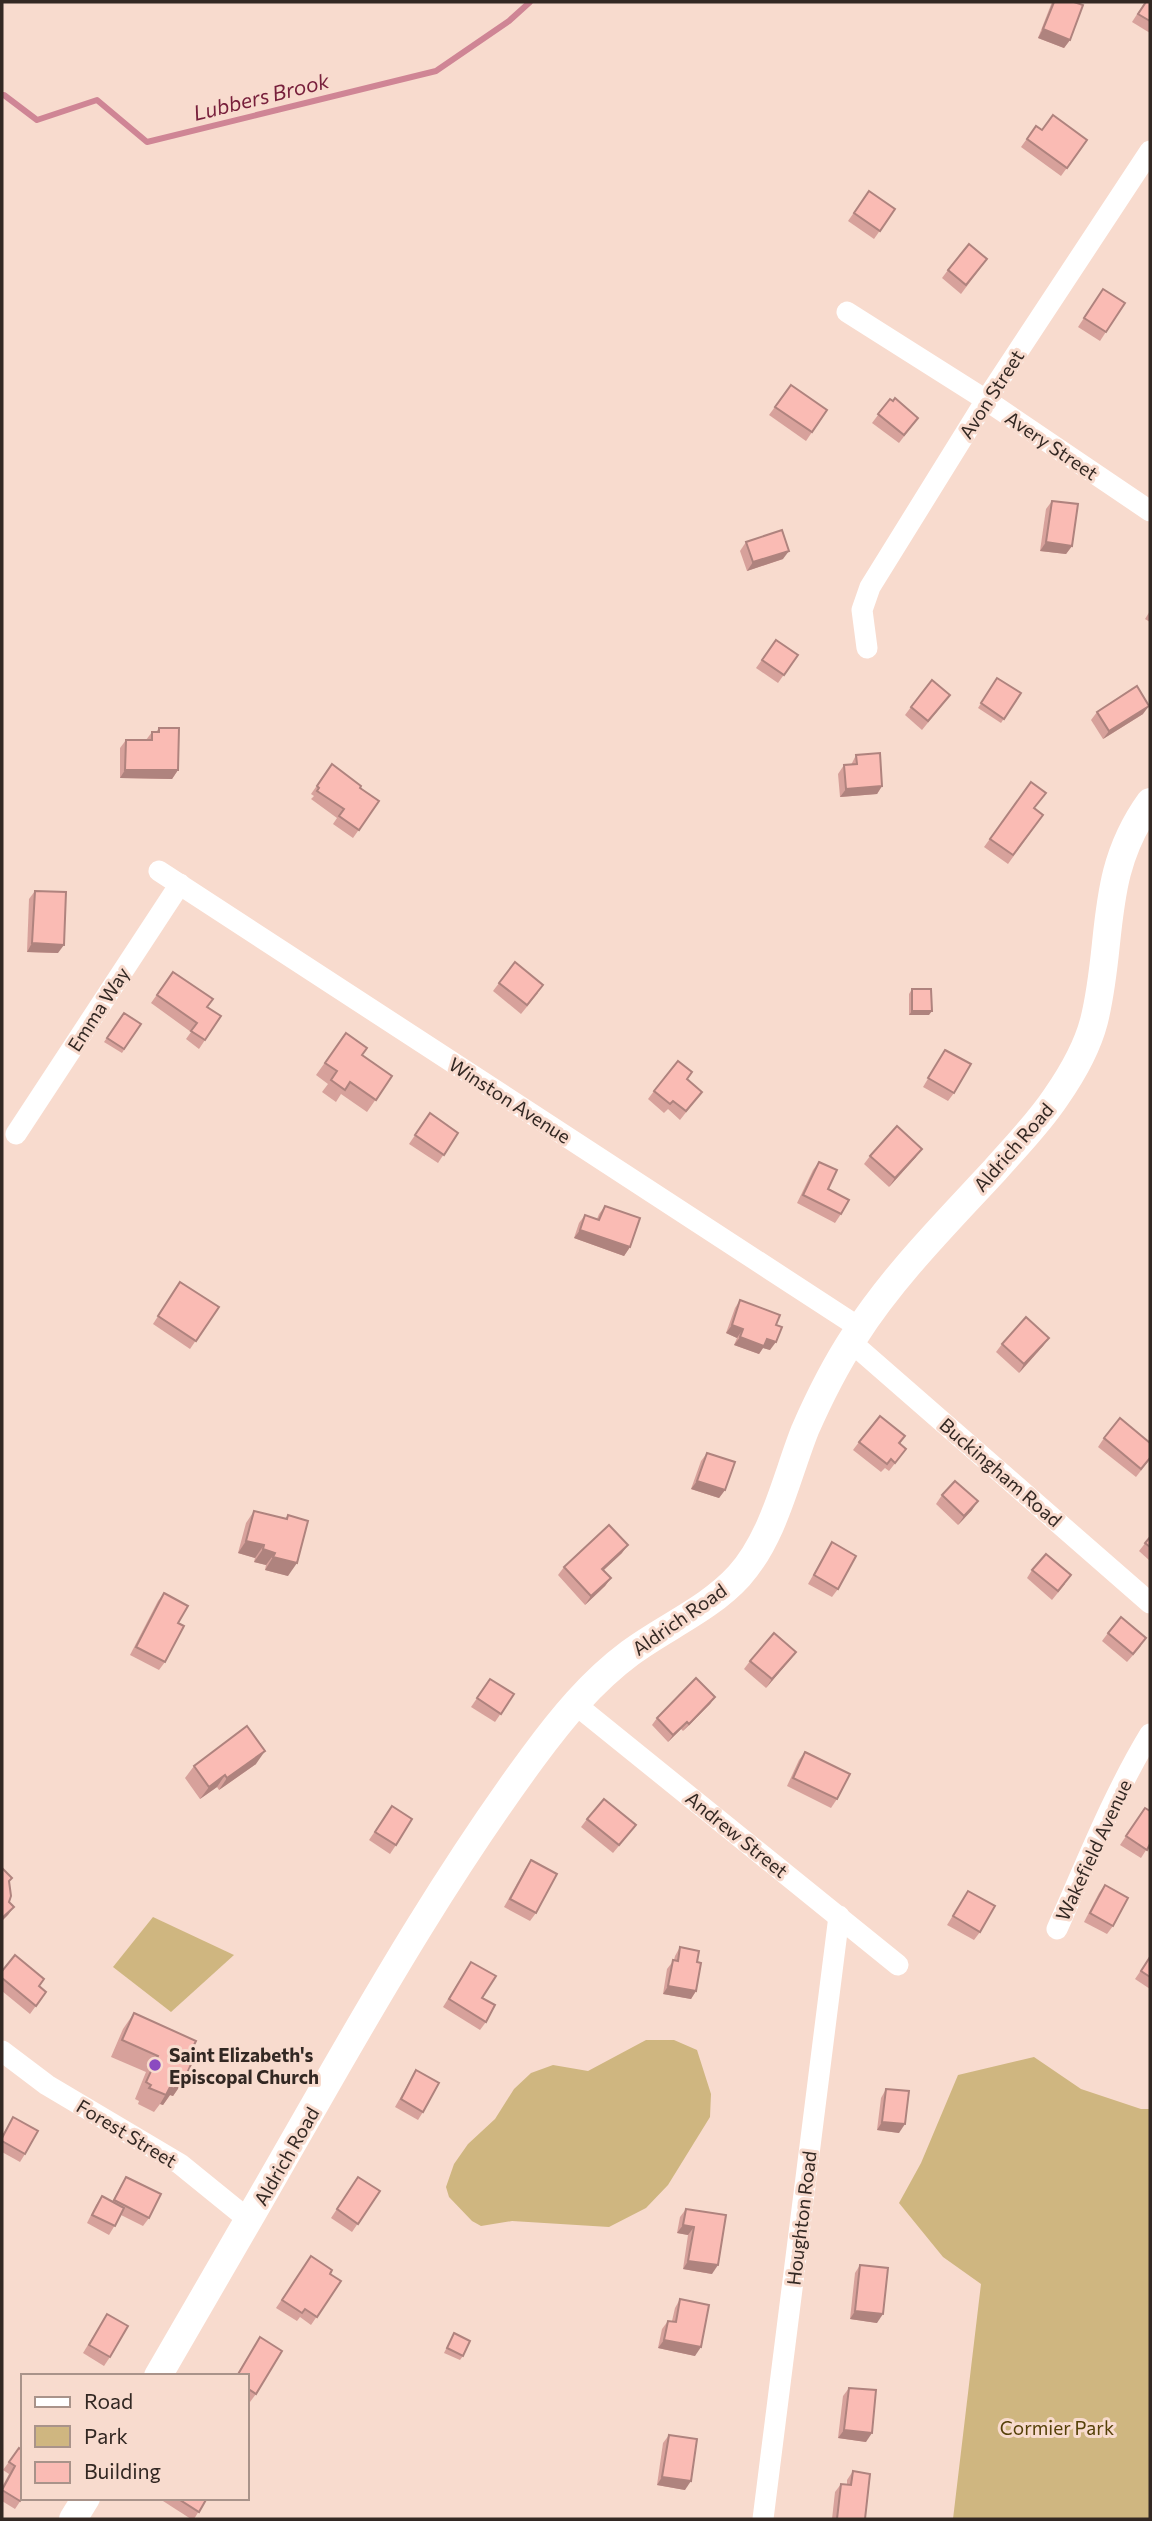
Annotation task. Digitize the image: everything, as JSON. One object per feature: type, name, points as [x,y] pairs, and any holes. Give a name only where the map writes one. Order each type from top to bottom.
[{"type":"street","name":"Avon Street","points":[[867,648],[862,610],[866,594],[986,400],[1150,151]]},
{"type":"street","name":"Avery Street","points":[[847,312],[986,400],[1150,511]]},
{"type":"street","name":"Aldrich Road","points":[[159,2374],[380,1990],[501,1801],[575,1704],[625,1657],[709,1602],[744,1570],[762,1542],[807,1426],[855,1335],[912,1262],[1040,1120],[1074,1068],[1093,1027],[1112,889],[1118,865],[1135,825],[1150,802]]},
{"type":"street","name":"Winston Avenue","points":[[159,871],[855,1335]]},
{"type":"street","name":"Emma Way","points":[[16,1134],[180,884]]},
{"type":"street","name":"Buckingham Road","points":[[855,1335],[1150,1603]]},
{"type":"street","name":"Andrew Street","points":[[575,1704],[898,1965]]},
{"type":"street","name":"Wakefield Avenue","points":[[1057,1929],[1095,1843],[1150,1734]]},
{"type":"street","name":"Houghton Road","points":[[763,2519],[839,1916]]},
{"type":"street","name":"Forest Street","points":[[2,2051],[47,2085],[180,2164],[249,2220]]},
{"type":"street","points":[[73,2519],[85,2500]]},
{"type":"green space","points":[[153,1917],[234,1955],[171,2012],[113,1967]]},
{"type":"green space","points":[[646,2040],[674,2040],[697,2050],[711,2094],[710,2117],[668,2185],[646,2208],[609,2227],[512,2221],[481,2226],[472,2221],[449,2197],[446,2187],[454,2164],[468,2144],[495,2119],[514,2089],[531,2073],[553,2065],[588,2071]]},
{"type":"green space","name":"Cormier Park","points":[[1034,2057],[1081,2089],[1141,2109],[1150,2109],[1150,2519],[953,2519],[981,2284],[943,2257],[899,2203],[921,2163],[958,2075]]},
{"type":"building","points":[[1054,2],[1083,5],[1070,40],[1043,29]]},
{"type":"building","points":[[1146,2],[1150,2],[1150,21],[1138,14]]},
{"type":"building","points":[[1053,115],[1087,140],[1067,168],[1027,139],[1036,126],[1042,130]]},
{"type":"building","points":[[869,191],[895,209],[880,231],[854,213]]},
{"type":"building","points":[[969,244],[987,259],[966,285],[948,270]]},
{"type":"building","points":[[1103,289],[1125,303],[1106,332],[1084,318]]},
{"type":"building","points":[[791,385],[827,410],[812,432],[775,407]]},
{"type":"building","points":[[895,398],[918,418],[904,435],[878,414],[890,399],[893,401]]},
{"type":"building","points":[[1052,501],[1078,504],[1072,546],[1046,542]]},
{"type":"building","points":[[782,530],[789,551],[753,562],[746,542]]},
{"type":"building","points":[[776,640],[798,655],[784,675],[762,660]]},
{"type":"building","points":[[997,678],[1021,693],[1004,719],[981,703]]},
{"type":"building","points":[[932,680],[950,695],[928,721],[911,707]]},
{"type":"building","points":[[1137,686],[1149,706],[1109,731],[1097,712]]},
{"type":"building","points":[[159,728],[179,728],[178,770],[125,770],[126,740],[152,740],[152,732],[159,732]]},
{"type":"building","points":[[880,753],[882,786],[846,789],[844,765],[857,764],[856,755]]},
{"type":"building","points":[[332,764],[379,801],[359,830],[339,816],[344,809],[317,791],[317,786]]},
{"type":"building","points":[[1031,782],[1046,793],[1034,808],[1043,815],[1013,855],[990,839]]},
{"type":"building","points":[[35,891],[66,892],[64,945],[32,943]]},
{"type":"building","points":[[515,962],[543,985],[527,1005],[499,983]]},
{"type":"building","points":[[173,972],[213,999],[207,1007],[221,1016],[205,1040],[191,1031],[197,1023],[157,995]]},
{"type":"building","points":[[912,989],[931,989],[932,1011],[912,1011]]},
{"type":"building","points":[[124,1013],[141,1024],[124,1049],[107,1038]]},
{"type":"building","points":[[346,1033],[367,1048],[362,1055],[392,1076],[376,1100],[350,1082],[345,1090],[331,1080],[337,1071],[325,1063]]},
{"type":"building","points":[[945,1050],[971,1064],[954,1093],[928,1078]]},
{"type":"building","points":[[678,1061],[692,1072],[687,1079],[702,1092],[686,1111],[673,1101],[670,1104],[654,1091]]},
{"type":"building","points":[[430,1113],[458,1133],[444,1155],[415,1135]]},
{"type":"building","points":[[897,1126],[922,1149],[895,1178],[870,1156]]},
{"type":"building","points":[[819,1162],[837,1170],[828,1189],[849,1200],[841,1214],[803,1195]]},
{"type":"building","points":[[605,1206],[640,1218],[630,1247],[580,1230],[585,1215],[599,1220]]},
{"type":"building","points":[[180,1282],[219,1307],[196,1341],[158,1316]]},
{"type":"building","points":[[740,1300],[780,1315],[776,1325],[782,1327],[776,1342],[767,1339],[764,1346],[740,1337],[743,1329],[732,1325]]},
{"type":"building","points":[[1026,1317],[1049,1338],[1024,1364],[1002,1344]]},
{"type":"building","points":[[880,1416],[905,1436],[899,1443],[906,1449],[895,1463],[891,1459],[887,1464],[859,1442]]},
{"type":"building","points":[[1120,1418],[1150,1443],[1150,1458],[1141,1469],[1104,1438]]},
{"type":"building","points":[[707,1453],[735,1462],[725,1490],[697,1481]]},
{"type":"building","points":[[955,1481],[978,1501],[964,1516],[942,1495]]},
{"type":"building","points":[[254,1511],[287,1519],[288,1515],[308,1521],[297,1563],[273,1557],[275,1553],[263,1549],[264,1545],[246,1541]]},
{"type":"building","points":[[609,1525],[628,1545],[602,1569],[611,1578],[591,1596],[564,1567]]},
{"type":"building","points":[[832,1542],[856,1556],[838,1589],[814,1575]]},
{"type":"building","points":[[1046,1554],[1071,1575],[1058,1591],[1032,1570]]},
{"type":"building","points":[[164,1593],[188,1606],[178,1623],[184,1626],[165,1662],[136,1647]]},
{"type":"building","points":[[1121,1617],[1146,1638],[1133,1654],[1108,1633]]},
{"type":"building","points":[[774,1633],[796,1652],[772,1679],[750,1661]]},
{"type":"building","points":[[696,1678],[715,1697],[689,1724],[687,1722],[673,1735],[657,1718]]},
{"type":"building","points":[[490,1679],[514,1694],[501,1714],[477,1698]]},
{"type":"building","points":[[247,1726],[265,1751],[227,1778],[225,1775],[209,1787],[194,1766]]},
{"type":"building","points":[[805,1752],[850,1774],[837,1799],[793,1778]]},
{"type":"building","points":[[604,1799],[636,1825],[619,1845],[587,1819]]},
{"type":"building","points":[[392,1806],[412,1819],[396,1845],[375,1832]]},
{"type":"building","points":[[1145,1808],[1150,1811],[1150,1844],[1147,1850],[1126,1836]]},
{"type":"building","points":[[531,1860],[557,1874],[536,1913],[510,1899]]},
{"type":"building","points":[[2,1868],[12,1878],[9,1881],[9,1902],[14,1907],[2,1918]]},
{"type":"building","points":[[1105,1885],[1128,1898],[1113,1926],[1090,1913]]},
{"type":"building","points":[[968,1891],[995,1906],[980,1932],[953,1916]]},
{"type":"building","points":[[680,1947],[699,1951],[697,1962],[701,1963],[696,1991],[668,1986],[673,1960],[678,1961]]},
{"type":"building","points":[[15,1955],[44,1979],[39,1986],[46,1992],[36,2006],[2,1978],[2,1971]]},
{"type":"building","points":[[1150,1957],[1150,1977],[1141,1971]]},
{"type":"building","points":[[471,1962],[496,1976],[482,1998],[495,2005],[486,2022],[449,1999]]},
{"type":"building","points":[[134,2013],[196,2041],[188,2057],[193,2060],[184,2080],[179,2078],[174,2089],[170,2087],[166,2095],[149,2088],[151,2085],[146,2082],[158,2056],[122,2040]]},
{"type":"building","points":[[416,2070],[439,2083],[423,2112],[401,2099]]},
{"type":"building","points":[[886,2089],[909,2091],[905,2124],[882,2122]]},
{"type":"building","points":[[13,2117],[38,2131],[25,2154],[2,2141]]},
{"type":"building","points":[[126,2177],[161,2194],[149,2218],[114,2200]]},
{"type":"building","points":[[358,2177],[380,2191],[358,2224],[337,2209]]},
{"type":"building","points":[[102,2196],[124,2208],[115,2226],[92,2215]]},
{"type":"building","points":[[686,2209],[726,2215],[718,2265],[688,2261],[694,2227],[683,2225]]},
{"type":"building","points":[[311,2256],[332,2270],[330,2274],[341,2281],[317,2317],[305,2309],[302,2313],[282,2300]]},
{"type":"building","points":[[860,2265],[888,2268],[883,2314],[855,2311]]},
{"type":"building","points":[[680,2299],[709,2305],[701,2347],[664,2340],[668,2321],[676,2322]]},
{"type":"building","points":[[107,2314],[128,2326],[110,2357],[89,2345]]},
{"type":"building","points":[[454,2333],[470,2341],[463,2356],[447,2348]]},
{"type":"building","points":[[260,2337],[282,2351],[256,2394],[248,2389],[248,2374],[238,2374]]},
{"type":"building","points":[[849,2388],[876,2390],[872,2433],[844,2430]]},
{"type":"building","points":[[669,2435],[697,2439],[691,2481],[662,2477]]},
{"type":"building","points":[[19,2448],[21,2450],[20,2501],[2,2490],[15,2466],[9,2462]]},
{"type":"building","points":[[853,2471],[870,2474],[865,2519],[837,2519],[841,2484],[851,2485]]},
{"type":"building","points":[[180,2500],[206,2500],[199,2512]]},
{"type":"waterway","name":"Lubbers Brook","points":[[2,95],[37,120],[97,100],[147,142],[436,71],[509,21],[530,2]]},
{"type":"place","name":"Saint Elizabeth's Episcopal Church","points":[[155,2065]]}]
